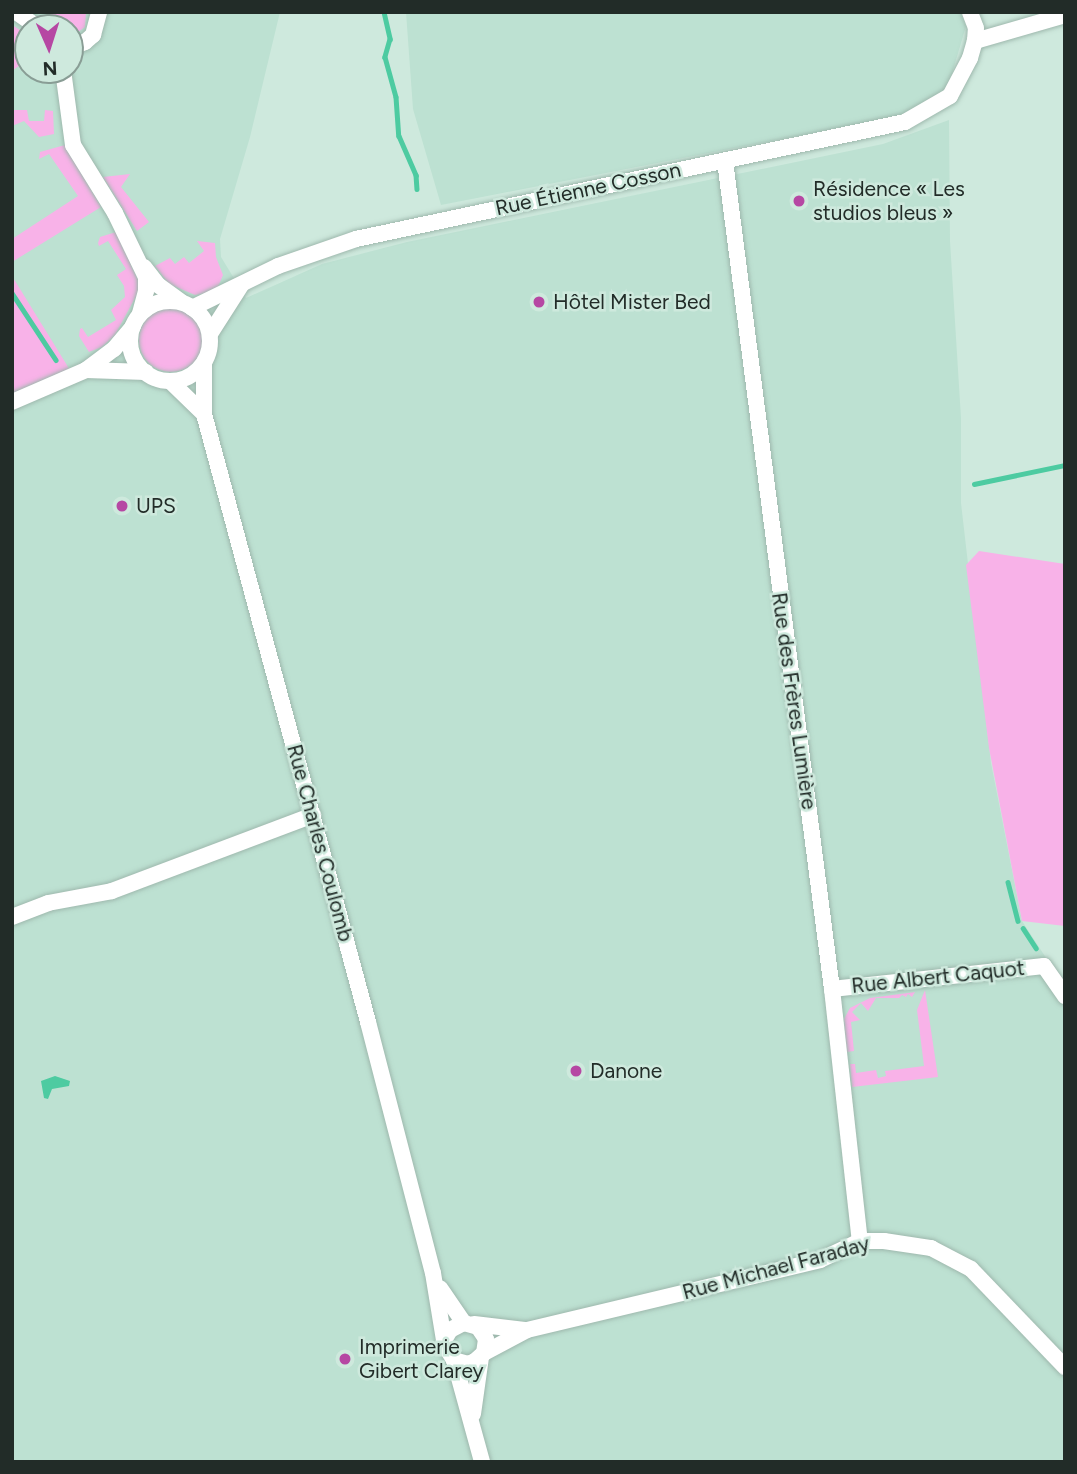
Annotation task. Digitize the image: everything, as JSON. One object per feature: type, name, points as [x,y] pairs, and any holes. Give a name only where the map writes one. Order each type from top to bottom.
[{"type":"street","points":[[970,12],[976,28],[975,41],[1065,15]]},
{"type":"street","points":[[84,41],[93,35],[98,13]]},
{"type":"street","name":"Rue Étienne Cosson","points":[[187,305],[318,250],[380,233],[879,130],[905,122],[938,106],[950,96],[970,58],[975,41]]},
{"type":"street","points":[[68,84],[73,145],[115,213],[139,259],[158,285],[187,305],[207,324],[210,334],[204,363],[195,373],[170,381]]},
{"type":"street","name":"Rue des Frères Lumière","points":[[726,161],[832,989],[860,1241]]},
{"type":"street","points":[[139,259],[147,284],[132,351],[146,372]]},
{"type":"street","points":[[210,334],[242,284]]},
{"type":"street","points":[[12,402],[86,370],[114,349],[137,320],[160,302],[187,305]]},
{"type":"street","name":"Rue Charles Coulomb","points":[[204,363],[204,414],[433,1273],[446,1337],[445,1346],[454,1360],[482,1462]]},
{"type":"street","points":[[86,370],[146,372],[170,381],[204,414]]},
{"type":"street","points":[[12,917],[48,903],[113,891],[313,815]]},
{"type":"street","name":"Rue Albert Caquot","points":[[832,989],[1044,966],[1065,996]]},
{"type":"street","name":"Rue Michael Faraday","points":[[482,1355],[527,1330],[820,1261],[860,1241],[884,1241],[925,1247],[958,1260],[978,1275],[1065,1367]]},
{"type":"street","name":"Rue Charles Coulomb","points":[[433,1273],[448,1303],[468,1323],[483,1332],[486,1339],[472,1427]]},
{"type":"street","points":[[446,1337],[450,1330],[468,1323]]},
{"type":"street","name":"Rue Michael Faraday","points":[[468,1323],[527,1330]]},
{"type":"street","points":[[454,1360],[468,1364],[482,1355]]},
{"type":"shaded area","points":[[12,12],[280,12],[250,137],[220,239],[221,257],[246,298],[322,264],[407,242],[883,144],[949,120],[950,241],[961,418],[961,503],[991,763],[1022,921],[1065,987],[1065,1462],[12,1462]]},
{"type":"shaded area","points":[[86,12],[85,27],[84,14],[47,14]]},
{"type":"shaded area","points":[[406,12],[960,12],[966,26],[948,87],[915,113],[441,205],[413,109]]},
{"type":"shaded area","points":[[12,25],[14,26],[13,70]]},
{"type":"shaded area","points":[[12,110],[27,110],[29,121],[44,121],[45,110],[53,111],[54,134],[39,137],[24,121],[12,126]]},
{"type":"shaded area","points":[[65,145],[101,207],[12,262],[12,239],[78,196],[49,154],[39,159],[40,152]]},
{"type":"shaded area","points":[[130,174],[121,187],[149,222],[137,231],[103,177]]},
{"type":"shaded area","points":[[116,232],[141,287],[115,335],[102,347],[89,352],[79,336],[80,329],[82,328],[88,337],[116,320],[111,310],[125,297],[124,286],[117,275],[126,269],[108,241],[99,246],[98,243],[100,237]]},
{"type":"shaded area","points":[[197,241],[215,243],[216,257],[223,275],[218,287],[212,292],[195,295],[169,284],[155,266],[170,258],[175,264],[184,257],[189,263],[204,251]]},
{"type":"shaded area","points":[[12,276],[73,375],[12,402]]},
{"type":"shaded area","points":[[171,308],[189,314],[197,322],[203,340],[197,358],[189,366],[171,372],[153,366],[145,358],[139,340],[145,322],[153,314]]},
{"type":"shaded area","points":[[979,551],[1065,564],[1065,926],[1022,921],[989,748],[966,565]]},
{"type":"shaded area","points":[[925,990],[938,1077],[852,1087],[850,1064],[855,1064],[856,1073],[876,1070],[878,1078],[886,1076],[885,1071],[924,1066],[917,1010]]},
{"type":"shaded area","points":[[915,992],[912,997],[908,994],[899,998],[876,998],[868,1011],[861,1003],[852,1012],[860,1020],[851,1022],[854,1051],[847,1052],[844,1019],[850,1008],[870,998]]},
{"type":"shaded area","points":[[55,1076],[70,1081],[69,1086],[52,1089],[48,1099],[44,1098],[41,1081]]},
{"type":"waterway","points":[[384,12],[390,39],[385,57],[396,97],[399,136],[416,175],[417,189]]},
{"type":"waterway","points":[[12,293],[56,360]]},
{"type":"waterway","points":[[974,484],[1065,465]]},
{"type":"waterway","points":[[1008,882],[1018,921]]},
{"type":"waterway","points":[[1023,928],[1036,948]]},
{"type":"place","name":"Résidence « Les studios bleus »","points":[[799,201]]},
{"type":"place","name":"Hôtel Mister Bed","points":[[539,302]]},
{"type":"place","name":"UPS","points":[[122,506]]},
{"type":"place","name":"Danone","points":[[576,1071]]},
{"type":"place","name":"Imprimerie Gibert Clarey","points":[[345,1359]]}]
